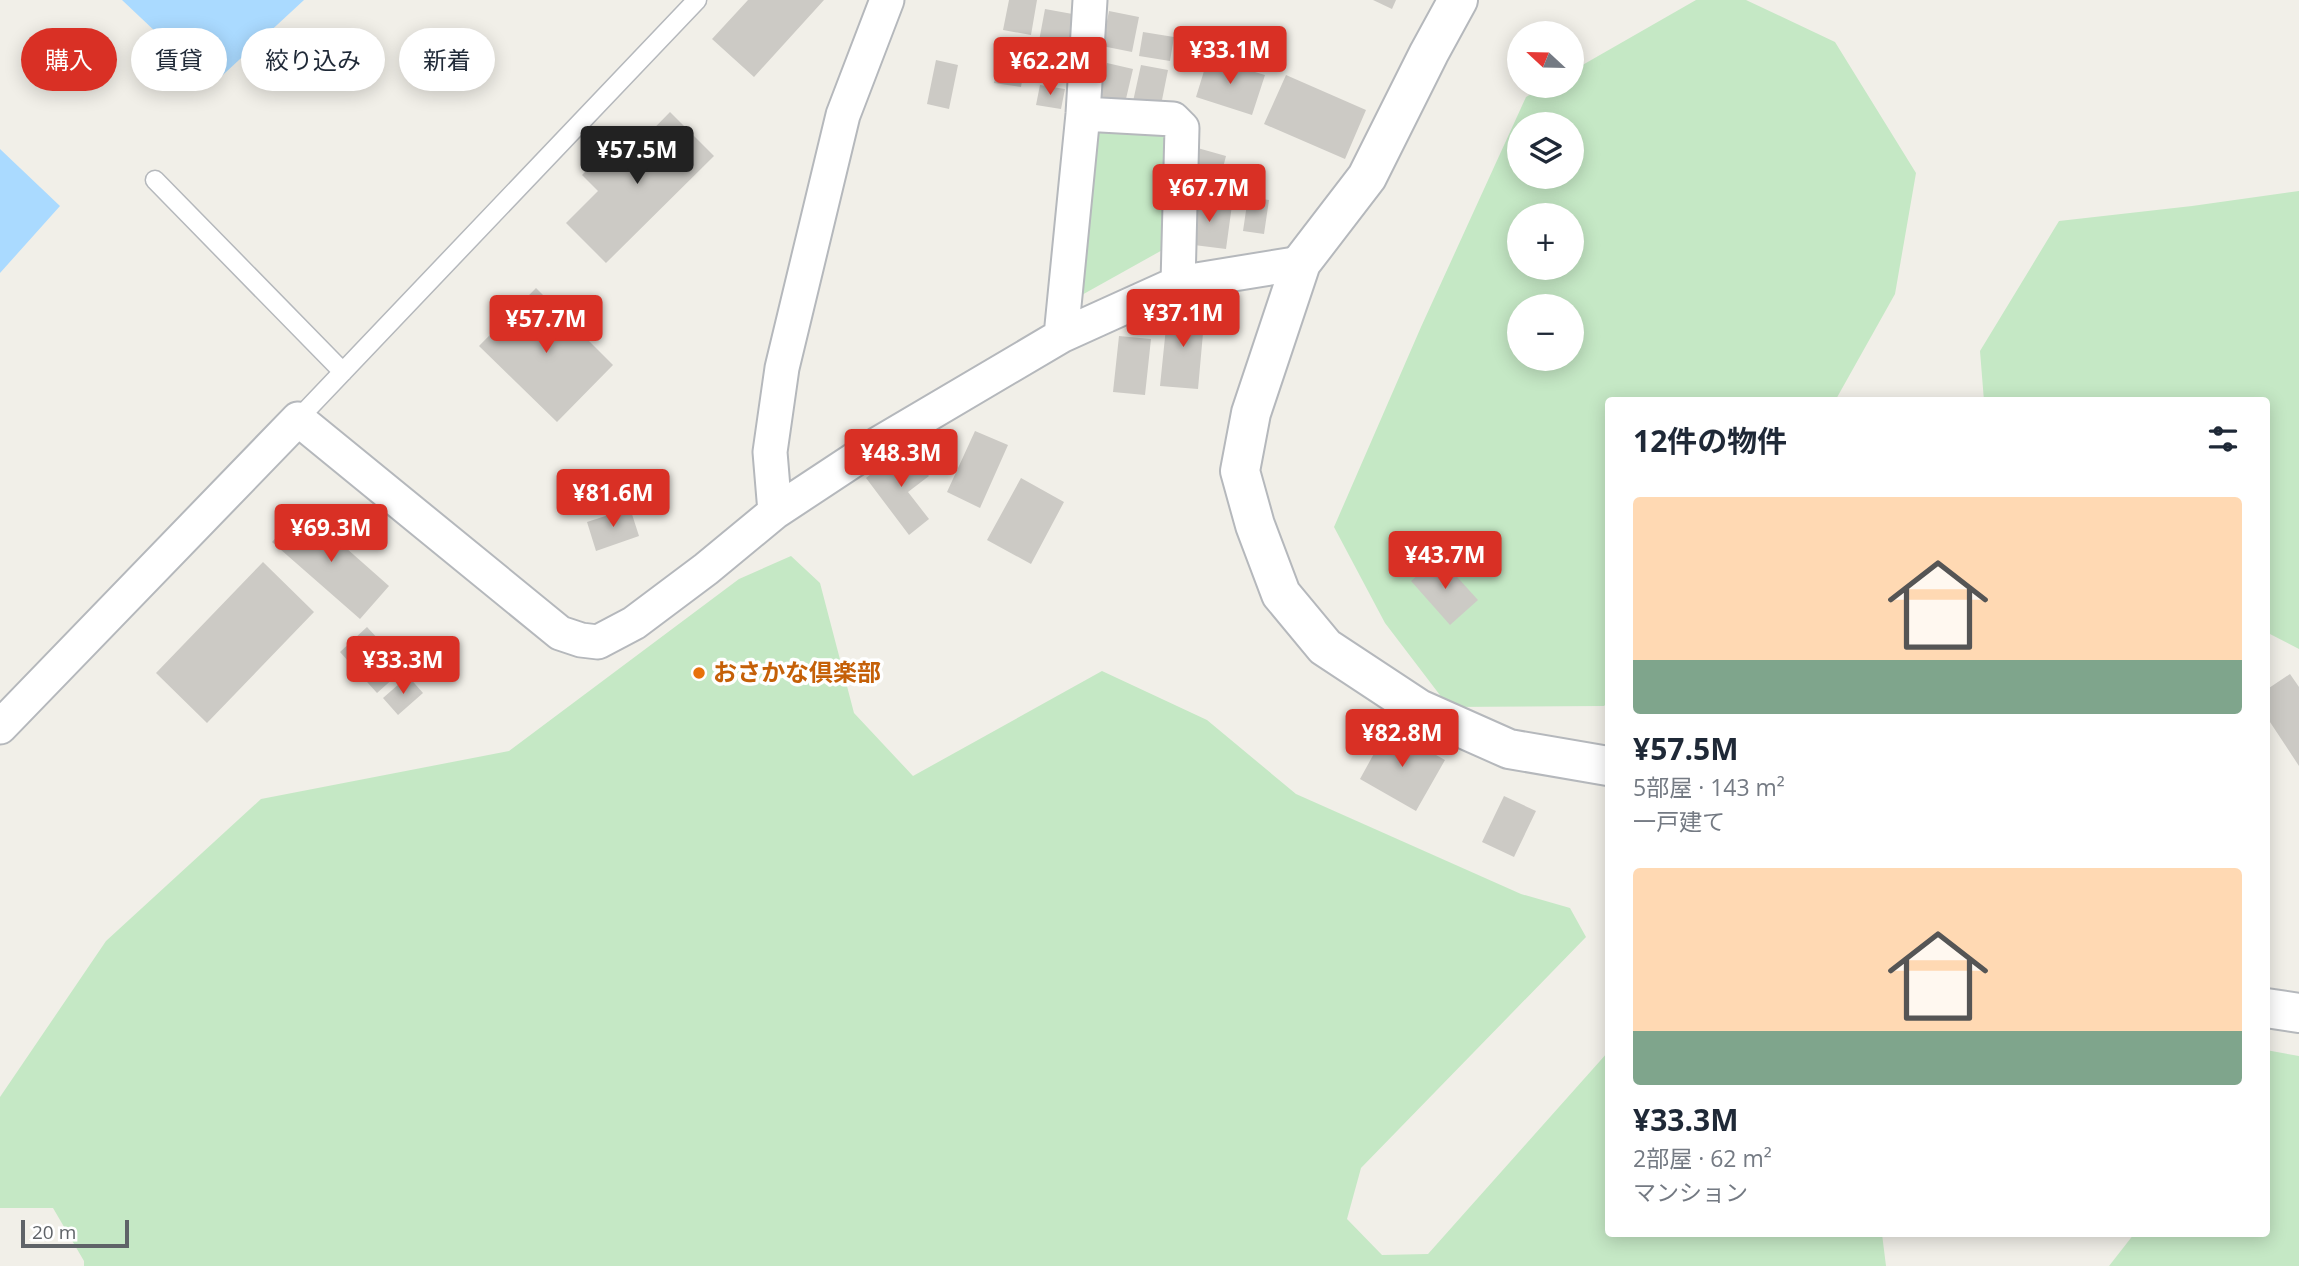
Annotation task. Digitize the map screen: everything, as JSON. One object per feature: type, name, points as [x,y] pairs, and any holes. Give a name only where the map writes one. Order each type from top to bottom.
[{"type":"street","points":[[775,512],[770,452],[782,368],[843,115],[887,0]]},
{"type":"street","points":[[1061,336],[1083,114],[1090,0]]},
{"type":"street","points":[[1458,0],[1367,177],[1301,263],[1251,413],[1240,471],[1255,525],[1281,594],[1325,647],[1419,709],[1509,749],[1605,765]]},
{"type":"street","points":[[1083,114],[1173,119],[1182,128],[1178,282]]},
{"type":"street","points":[[0,727],[298,419],[560,633],[598,642],[634,623],[706,569],[775,512],[878,444],[1061,336],[1178,282],[1301,263]]},
{"type":"street","points":[[2270,1009],[2299,1013]]},
{"type":"lane","points":[[298,419],[697,0]]},
{"type":"lane","points":[[155,180],[343,372]]},
{"type":"green space","points":[[1696,0],[1746,0],[1835,42],[1916,173],[1895,294],[1837,397],[1605,397],[1604,706],[1449,707],[1385,623],[1334,527],[1507,139],[1507,189],[1584,189],[1584,112],[1519,112],[1526,98],[1584,98],[1584,64]]},
{"type":"green space","points":[[1169,126],[1166,248],[1080,296],[1099,131]]},
{"type":"green space","points":[[2299,191],[2299,649],[2270,634],[2270,397],[1984,397],[1980,351],[2059,221]]},
{"type":"green space","points":[[791,556],[820,583],[854,713],[913,776],[1102,671],[1207,720],[1296,794],[1521,894],[1570,908],[1586,937],[1361,1168],[1347,1219],[1382,1255],[1428,1254],[1605,1055],[1605,1237],[1882,1237],[1886,1266],[84,1266],[84,1261],[53,1208],[0,1208],[0,1097],[106,941],[261,799],[509,751],[739,579]]},
{"type":"green space","points":[[2270,1051],[2299,1056],[2299,1266],[2109,1266],[2132,1237],[2270,1237]]},
{"type":"water","points":[[122,0],[304,0],[274,28],[241,28],[241,58],[227,71],[227,28],[152,28]]},
{"type":"water","points":[[0,149],[60,206],[0,273]]},
{"type":"building","points":[[748,0],[824,0],[754,77],[712,39]]},
{"type":"building","points":[[1009,0],[1037,0],[1031,35],[1003,30]]},
{"type":"building","points":[[1373,0],[1396,0],[1392,9]]},
{"type":"building","points":[[1045,9],[1078,15],[1072,47],[1039,41]]},
{"type":"building","points":[[1109,11],[1139,17],[1132,52],[1102,46]]},
{"type":"building","points":[[1143,32],[1174,37],[1170,61],[1139,56]]},
{"type":"building","points":[[1001,41],[1028,46],[1021,87],[994,83]]},
{"type":"building","points":[[1036,48],[1067,53],[1063,79],[1032,75]]},
{"type":"building","points":[[1208,58],[1265,75],[1252,115],[1196,97]]},
{"type":"building","points":[[936,60],[958,65],[949,109],[927,104]]},
{"type":"building","points":[[1107,63],[1133,69],[1125,103],[1099,97]]},
{"type":"building","points":[[1141,65],[1168,70],[1160,110],[1132,106]]},
{"type":"building","points":[[1286,75],[1366,110],[1345,159],[1264,124]]},
{"type":"building","points":[[1040,85],[1065,89],[1061,109],[1036,105]]},
{"type":"building","points":[[670,112],[714,156],[606,263],[566,223],[598,191],[582,175],[609,148],[622,161]]},
{"type":"building","points":[[1194,147],[1226,156],[1217,191],[1185,182]]},
{"type":"building","points":[[1248,197],[1269,200],[1264,234],[1243,231]]},
{"type":"building","points":[[1192,199],[1232,205],[1226,249],[1186,244]]},
{"type":"building","points":[[536,288],[613,365],[557,422],[479,346]]},
{"type":"building","points":[[1168,308],[1205,311],[1198,389],[1160,386]]},
{"type":"building","points":[[1119,336],[1151,339],[1145,395],[1113,392]]},
{"type":"building","points":[[975,431],[1008,445],[980,508],[947,492]]},
{"type":"building","points":[[906,447],[929,476],[908,492],[929,519],[909,535],[866,478]]},
{"type":"building","points":[[1021,478],[1064,502],[1031,564],[987,540]]},
{"type":"building","points":[[630,508],[639,536],[596,551],[587,522]]},
{"type":"building","points":[[302,509],[389,586],[360,619],[272,542]]},
{"type":"building","points":[[1439,557],[1478,600],[1450,625],[1411,581]]},
{"type":"building","points":[[263,562],[314,612],[207,723],[156,673]]},
{"type":"building","points":[[367,627],[405,668],[377,693],[340,652]]},
{"type":"building","points":[[2290,674],[2299,687],[2299,766],[2270,722],[2270,687]]},
{"type":"building","points":[[408,676],[423,693],[398,715],[383,698]]},
{"type":"building","points":[[1388,728],[1445,760],[1416,811],[1360,779]]},
{"type":"building","points":[[1504,796],[1536,811],[1514,857],[1482,842]]},
{"type":"place","name":"おさかな倶楽部","points":[[699,673]]}]
